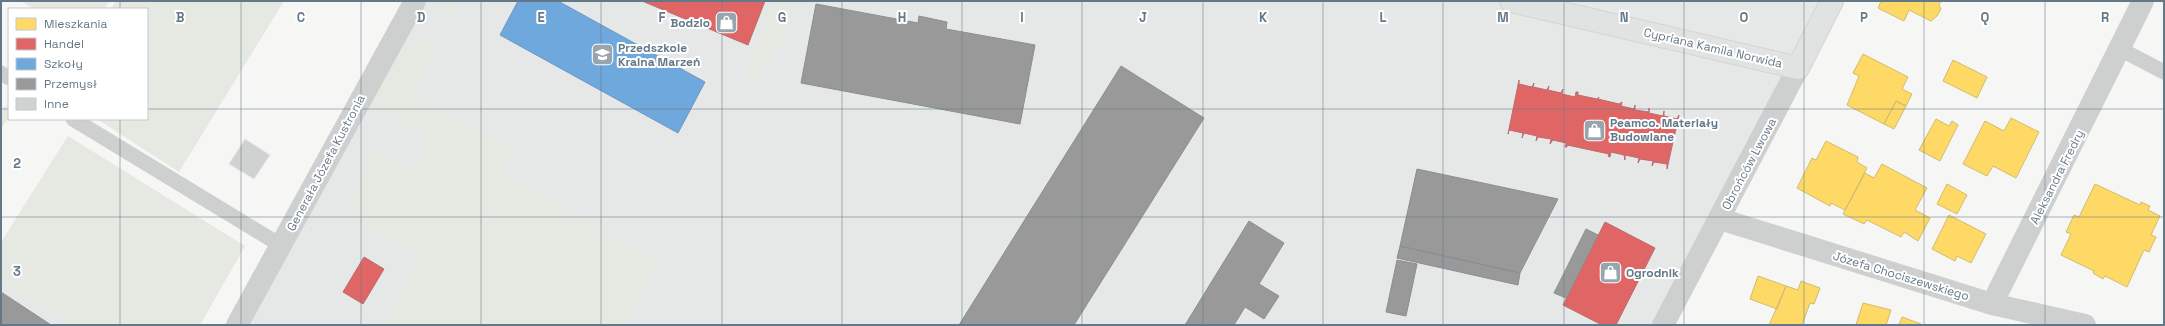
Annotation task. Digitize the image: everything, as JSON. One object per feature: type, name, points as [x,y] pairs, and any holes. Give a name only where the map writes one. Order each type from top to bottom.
[{"type":"street","name":"Generała Józefa Kustronia","points":[[237,325],[282,246],[415,1]]},
{"type":"street","name":"Cypriana Kamila Norwida","points":[[1510,1],[1798,68]]},
{"type":"street","name":"Obrońców Lwowa","points":[[1663,325],[1720,219],[1832,1]]},
{"type":"street","name":"Aleksandra Fredry","points":[[1992,304],[2143,1]]},
{"type":"street","name":"Józefa Chociszewskiego","points":[[1720,219],[1992,304],[2085,325]]},
{"type":"lane","points":[[2120,49],[2164,72]]},
{"type":"lane","points":[[75,120],[282,246]]},
{"type":"shaded area","points":[[21,1],[109,1],[106,8],[32,8]]},
{"type":"shaded area","points":[[116,1],[284,1],[179,172],[99,120],[148,120],[148,8],[112,8]]},
{"type":"shaded area","points":[[415,1],[1832,1],[1663,325],[237,325]]},
{"type":"shaded area","points":[[428,1],[458,1],[448,18],[435,11]]},
{"type":"shaded area","points":[[775,1],[803,1],[757,82],[746,76]]},
{"type":"shaded area","points":[[1709,1],[1749,1],[1738,7]]},
{"type":"shaded area","points":[[422,38],[435,49],[411,94],[517,151],[503,176],[658,259],[622,325],[381,325],[421,259],[342,212],[378,150],[412,169],[429,136],[384,111],[369,109],[357,122],[376,87],[392,62],[401,51],[411,43]]},
{"type":"shaded area","points":[[5,106],[8,108],[8,118],[1,129],[1,111]]},
{"type":"shaded area","points":[[68,136],[245,246],[200,325],[70,325],[1,280],[1,242]]},
{"type":"shaded area","points":[[1,280],[70,325],[1,325]]},
{"type":"building: Mieszkania","points":[[1881,1],[1941,1],[1939,5],[1941,9],[1937,16],[1931,21],[1909,10],[1904,21],[1878,8]]},
{"type":"building: Mieszkania","points":[[1863,54],[1908,77],[1902,89],[1912,94],[1906,106],[1896,101],[1884,124],[1847,105],[1859,76],[1853,73]]},
{"type":"building: Mieszkania","points":[[1953,60],[1987,77],[1977,98],[1943,81]]},
{"type":"building: Mieszkania","points":[[1896,101],[1906,106],[1894,129],[1884,124]]},
{"type":"building: Mieszkania","points":[[2011,118],[2039,132],[2016,178],[1993,166],[1987,176],[1963,164],[1985,121],[2004,131]]},
{"type":"building: Mieszkania","points":[[1936,119],[1949,126],[1952,121],[1958,125],[1940,161],[1919,150]]},
{"type":"building: Mieszkania","points":[[1826,141],[1858,157],[1857,162],[1867,168],[1845,210],[1831,203],[1830,206],[1797,188],[1812,158],[1816,160]]},
{"type":"building: Mieszkania","points":[[1882,164],[1927,188],[1915,210],[1930,218],[1918,241],[1904,232],[1901,237],[1867,220],[1864,224],[1843,214],[1865,173],[1874,178]]},
{"type":"building: Mieszkania","points":[[1947,184],[1967,195],[1957,214],[1937,204]]},
{"type":"building: Mieszkania","points":[[2095,184],[2140,205],[2141,202],[2150,206],[2148,210],[2160,216],[2151,235],[2156,237],[2149,252],[2144,250],[2127,287],[2105,276],[2103,279],[2093,273],[2094,271],[2061,255],[2071,234],[2066,232],[2074,215],[2079,217]]},
{"type":"building: Mieszkania","points":[[1949,215],[1986,234],[1971,263],[1957,256],[1955,261],[1932,249]]},
{"type":"building: Mieszkania","points":[[1758,276],[1786,286],[1777,309],[1750,299]]},
{"type":"building: Mieszkania","points":[[1801,281],[1820,288],[1814,304],[1810,303],[1802,325],[1769,325],[1786,286],[1798,290]]},
{"type":"building: Mieszkania","points":[[1863,303],[1891,310],[1886,325],[1856,325]]},
{"type":"building: Mieszkania","points":[[1902,317],[1921,324],[1899,325]]},
{"type":"building: Handel","name":"Bodzio","points":[[642,1],[765,1],[748,45]]},
{"type":"building: Handel","points":[[1519,80],[1519,84],[1532,87],[1534,83],[1533,87],[1547,90],[1549,86],[1548,90],[1561,93],[1563,89],[1562,94],[1575,97],[1576,92],[1578,92],[1578,95],[1597,99],[1599,97],[1598,99],[1619,104],[1622,102],[1621,106],[1634,109],[1635,105],[1635,110],[1663,116],[1664,111],[1664,116],[1677,119],[1679,115],[1667,169],[1667,164],[1654,162],[1652,166],[1653,161],[1640,159],[1638,163],[1639,158],[1625,155],[1625,160],[1624,155],[1611,152],[1610,157],[1608,156],[1609,154],[1567,145],[1567,147],[1565,147],[1566,143],[1553,140],[1550,144],[1551,139],[1538,137],[1536,141],[1537,136],[1524,133],[1522,138],[1523,133],[1509,130],[1508,134]]},
{"type":"building: Handel","name":"Ogrodnik","points":[[1605,222],[1655,248],[1616,325],[1602,325],[1563,305]]},
{"type":"building: Handel","points":[[364,257],[384,269],[363,304],[343,292]]},
{"type":"building: Szkoły","points":[[518,1],[558,1],[705,82],[678,133],[500,35]]},
{"type":"building: Przemysł","points":[[816,4],[918,23],[919,16],[947,22],[946,29],[1035,45],[1020,124],[801,83]]},
{"type":"building: Przemysł","points":[[1121,66],[1204,118],[1074,325],[959,325]]},
{"type":"building: Przemysł","points":[[1417,169],[1558,199],[1520,273],[1400,246]]},
{"type":"building: Przemysł","points":[[1249,221],[1284,243],[1259,284],[1279,296],[1264,319],[1245,307],[1234,325],[1185,325]]},
{"type":"building: Przemysł","points":[[1586,229],[1598,235],[1566,298],[1554,293]]},
{"type":"building: Przemysł","points":[[1400,246],[1520,273],[1518,285],[1397,258]]},
{"type":"building: Przemysł","points":[[1397,260],[1417,264],[1406,316],[1386,312]]},
{"type":"building: Przemysł","points":[[1,292],[51,325],[1,325]]},
{"type":"building: Inne","points":[[245,139],[270,155],[254,179],[229,164]]},
{"type":"place","name":"Bodzio","points":[[726,23]]},
{"type":"place","name":"Przedszkole Kraina Marzeń","points":[[602,55]]},
{"type":"place","name":"Peamco. Materiały Budowlane","points":[[1595,130]]},
{"type":"place","name":"Ogrodnik","points":[[1611,273]]}]
